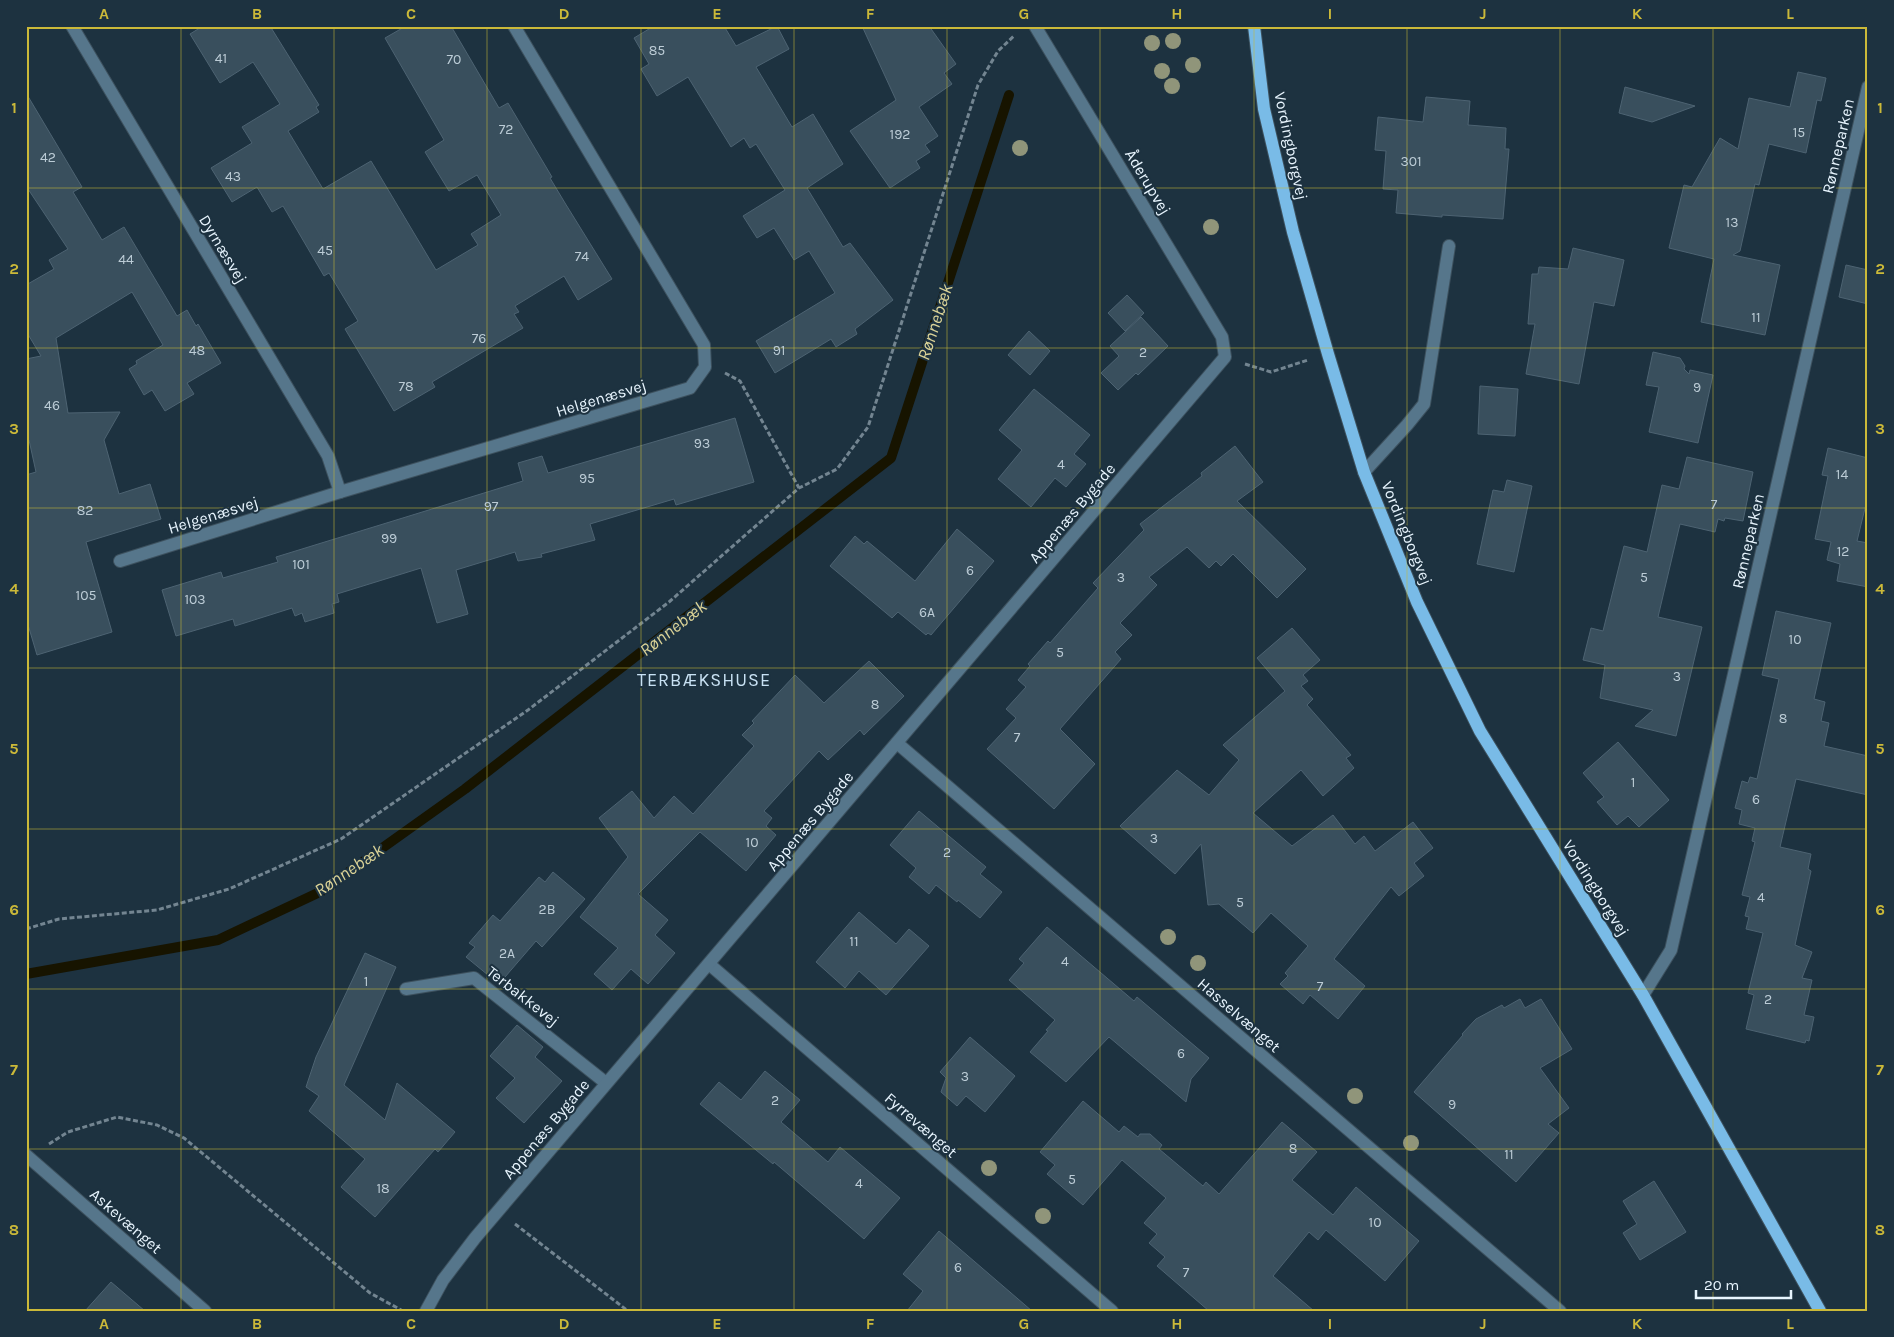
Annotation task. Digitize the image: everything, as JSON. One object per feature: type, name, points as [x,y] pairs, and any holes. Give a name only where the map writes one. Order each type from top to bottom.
[{"type":"main road","name":"Vordingborgvej","points":[[1254,26],[1264,110],[1293,232],[1364,472],[1417,602],[1480,731],[1643,995],[1820,1311]]},
{"type":"street","name":"Dyrnæsvej","points":[[72,26],[328,456],[340,492]]},
{"type":"street","points":[[514,26],[704,345],[704,364]]},
{"type":"street","name":"Åderupvej","points":[[1036,26],[1222,337],[1225,357]]},
{"type":"street","name":"Rønneparken","points":[[1643,995],[1671,950],[1868,87]]},
{"type":"street","name":"Vordingborgvej","points":[[1364,472],[1424,404],[1449,246]]},
{"type":"street","name":"Appenæs Bygade","points":[[426,1311],[443,1280],[498,1211],[1225,357]]},
{"type":"street","name":"Helgenæsvej","points":[[120,561],[340,492],[690,388],[705,367],[704,364]]},
{"type":"street","name":"Hasselvænget","points":[[897,744],[1560,1311]]},
{"type":"street","name":"Fyrrevænget","points":[[709,964],[1112,1311]]},
{"type":"street","name":"Terbakkevej","points":[[406,989],[474,978],[606,1083]]},
{"type":"street","name":"Askevænget","points":[[27,1156],[205,1311]]},
{"type":"path","points":[[26,929],[59,919],[157,910],[229,889],[341,839],[528,710],[669,602],[799,488],[837,469],[868,427],[978,85],[998,51],[1018,32]]},
{"type":"path","points":[[1225,357],[1272,372],[1328,354]]},
{"type":"path","points":[[704,364],[740,381],[799,488]]},
{"type":"path","points":[[27,1156],[68,1132],[117,1117],[157,1125],[184,1138],[370,1293],[403,1311]]},
{"type":"path","points":[[498,1211],[628,1311]]},
{"type":"building","points":[[203,26],[270,26],[319,105],[316,107],[319,112],[288,131],[323,189],[371,161],[436,270],[478,245],[471,234],[501,215],[477,175],[449,191],[425,152],[444,140],[385,38],[406,26],[451,26],[499,108],[508,103],[552,177],[550,178],[612,279],[578,300],[564,276],[515,306],[519,312],[514,314],[523,328],[432,382],[435,387],[394,411],[345,329],[358,321],[329,273],[324,276],[283,206],[272,212],[257,187],[232,202],[211,168],[252,143],[242,127],[280,104],[253,62],[220,83],[190,34]]},
{"type":"building","points":[[654,26],[724,26],[736,46],[777,26],[789,49],[756,67],[792,127],[813,114],[843,164],[807,188],[843,247],[850,243],[893,300],[855,329],[857,334],[836,347],[831,339],[775,373],[756,341],[835,293],[809,251],[794,260],[774,228],[757,238],[743,216],[785,190],[756,144],[750,148],[744,138],[731,147],[688,77],[657,96],[641,69],[649,64],[634,38]]},
{"type":"building","points":[[862,26],[929,26],[956,64],[944,73],[952,84],[919,107],[938,136],[925,145],[930,152],[916,161],[920,168],[890,188],[850,131],[896,100]]},
{"type":"building","points":[[1798,72],[1826,78],[1821,101],[1817,100],[1806,153],[1769,144],[1759,185],[1755,184],[1740,251],[1733,255],[1780,265],[1765,335],[1701,322],[1714,259],[1669,248],[1684,185],[1692,187],[1720,138],[1738,149],[1749,98],[1790,107]]},
{"type":"building","points":[[1625,87],[1695,106],[1652,122],[1619,113]]},
{"type":"building","points":[[26,93],[82,187],[73,192],[102,240],[124,227],[177,316],[187,310],[196,326],[198,324],[221,363],[187,383],[194,394],[165,411],[152,390],[144,395],[129,369],[137,364],[136,361],[163,345],[132,292],[56,338],[68,413],[120,412],[104,440],[119,494],[150,484],[161,519],[86,542],[112,632],[37,655],[26,618],[26,475],[36,472],[29,440],[26,438],[26,359],[41,356],[26,331],[26,285],[54,269],[49,260],[68,249],[26,186]]},
{"type":"building","points":[[1426,97],[1470,101],[1468,125],[1506,128],[1505,149],[1509,149],[1503,219],[1396,213],[1398,190],[1383,189],[1386,151],[1375,150],[1378,117],[1423,122]]},
{"type":"building","points":[[1573,248],[1624,260],[1614,306],[1594,302],[1579,384],[1526,374],[1535,324],[1528,324],[1532,274],[1538,274],[1539,267],[1568,269]]},
{"type":"building","points":[[1846,265],[1868,270],[1868,304],[1839,297]]},
{"type":"building","points":[[1127,295],[1144,313],[1125,331],[1108,313]]},
{"type":"building","points":[[1141,317],[1168,346],[1138,375],[1136,373],[1118,390],[1101,373],[1119,356],[1110,346]]},
{"type":"building","points":[[1029,331],[1050,351],[1030,375],[1008,355]]},
{"type":"building","points":[[1653,352],[1680,358],[1685,366],[1684,369],[1689,374],[1690,370],[1713,375],[1698,443],[1649,432],[1659,387],[1646,385]]},
{"type":"building","points":[[1480,386],[1518,389],[1515,436],[1478,434]]},
{"type":"building","points":[[1034,389],[1090,435],[1074,454],[1086,464],[1066,487],[1055,478],[1031,507],[998,479],[1022,450],[999,430]]},
{"type":"building","points":[[735,418],[754,482],[676,505],[674,499],[590,524],[595,540],[541,554],[542,557],[518,561],[515,552],[456,570],[468,614],[437,623],[421,568],[337,594],[339,602],[332,604],[334,613],[305,622],[302,613],[295,616],[292,608],[235,626],[233,619],[176,636],[162,590],[221,572],[223,578],[278,562],[276,557],[523,481],[518,463],[542,456],[548,473]]},
{"type":"building","points":[[1235,446],[1263,482],[1237,501],[1306,569],[1277,598],[1233,554],[1221,566],[1216,561],[1209,568],[1187,547],[1149,577],[1157,585],[1120,623],[1132,635],[1115,652],[1121,659],[1060,729],[1095,764],[1054,809],[987,749],[1016,718],[1006,709],[1026,687],[1018,680],[1030,666],[1028,664],[1048,641],[1050,643],[1098,588],[1093,583],[1144,530],[1140,524],[1202,476],[1201,473]]},
{"type":"building","points":[[1828,448],[1868,458],[1868,496],[1857,541],[1868,543],[1868,587],[1837,581],[1840,564],[1827,560],[1831,542],[1815,539],[1828,476],[1822,475]]},
{"type":"building","points":[[1687,457],[1753,472],[1743,521],[1725,518],[1724,521],[1718,519],[1715,532],[1680,524],[1658,617],[1702,627],[1676,736],[1635,726],[1653,710],[1600,698],[1605,665],[1583,660],[1591,628],[1603,631],[1624,546],[1647,552],[1662,485],[1679,489]]},
{"type":"building","points":[[1507,480],[1532,486],[1514,572],[1477,564],[1493,490],[1504,492]]},
{"type":"building","points":[[957,529],[994,561],[931,635],[928,633],[926,635],[898,612],[892,618],[830,566],[855,536],[864,544],[867,541],[915,581]]},
{"type":"building","points":[[1776,611],[1831,623],[1814,699],[1825,702],[1821,721],[1829,723],[1824,746],[1868,756],[1868,795],[1796,779],[1780,847],[1811,854],[1808,869],[1811,871],[1795,945],[1812,952],[1802,978],[1812,980],[1804,1015],[1814,1017],[1809,1041],[1806,1040],[1805,1043],[1746,1029],[1754,995],[1748,993],[1763,933],[1746,929],[1749,917],[1745,916],[1750,897],[1742,895],[1755,842],[1752,841],[1755,828],[1739,824],[1742,810],[1735,808],[1742,781],[1748,783],[1750,777],[1757,779],[1779,679],[1762,675]]},
{"type":"building","points":[[1292,628],[1320,660],[1303,675],[1308,681],[1301,686],[1313,699],[1307,705],[1351,755],[1346,758],[1354,768],[1323,796],[1301,770],[1253,813],[1292,846],[1333,815],[1355,844],[1364,836],[1375,851],[1413,822],[1433,848],[1414,863],[1424,876],[1399,896],[1391,887],[1334,959],[1365,986],[1338,1019],[1310,995],[1303,1004],[1280,984],[1288,976],[1285,973],[1308,946],[1271,913],[1253,933],[1219,904],[1208,905],[1201,844],[1175,874],[1120,826],[1177,770],[1209,795],[1239,760],[1223,745],[1285,691],[1257,658]]},
{"type":"building","points":[[869,661],[904,696],[864,735],[860,730],[828,760],[819,751],[764,811],[772,818],[766,826],[776,835],[746,871],[700,832],[638,894],[668,920],[655,935],[675,953],[648,984],[631,969],[612,990],[594,974],[618,948],[580,917],[628,857],[599,818],[632,791],[654,818],[674,796],[693,814],[754,746],[742,735],[754,723],[752,721],[795,675],[824,703]]},
{"type":"building","points":[[1618,742],[1669,800],[1639,827],[1628,816],[1617,825],[1597,802],[1604,797],[1583,773]]},
{"type":"building","points":[[919,811],[986,867],[980,874],[1002,892],[980,918],[936,885],[929,894],[909,877],[916,868],[890,845]]},
{"type":"building","points":[[553,872],[585,899],[542,947],[536,941],[499,984],[466,957],[475,947],[469,943],[493,915],[500,921],[539,877],[545,882]]},
{"type":"building","points":[[859,912],[896,944],[909,929],[929,946],[886,995],[859,971],[845,988],[816,962]]},
{"type":"building","points":[[1047,927],[1134,1001],[1137,997],[1209,1058],[1191,1079],[1186,1102],[1109,1037],[1066,1082],[1030,1052],[1055,1020],[1009,980],[1024,963],[1019,959]]},
{"type":"building","points":[[365,953],[396,967],[344,1085],[385,1120],[397,1083],[455,1132],[438,1152],[435,1149],[375,1217],[341,1187],[365,1159],[309,1111],[319,1096],[306,1087],[316,1057]]},
{"type":"building","points":[[1520,999],[1525,1008],[1541,999],[1572,1049],[1540,1068],[1569,1108],[1548,1124],[1559,1133],[1516,1182],[1414,1092],[1476,1019],[1502,1005],[1504,1008]]},
{"type":"building","points":[[517,1025],[543,1047],[535,1057],[562,1081],[524,1123],[496,1098],[515,1078],[490,1056]]},
{"type":"building","points":[[970,1037],[1015,1076],[985,1112],[966,1096],[957,1106],[941,1092],[946,1078],[940,1072]]},
{"type":"building","points":[[765,1071],[800,1100],[781,1122],[828,1162],[840,1147],[900,1198],[864,1239],[774,1162],[773,1164],[700,1104],[719,1082],[741,1100]]},
{"type":"building","points":[[1083,1101],[1119,1132],[1124,1126],[1138,1137],[1140,1134],[1150,1134],[1162,1145],[1159,1149],[1203,1186],[1206,1182],[1219,1194],[1282,1122],[1317,1152],[1292,1180],[1333,1215],[1356,1187],[1419,1241],[1385,1281],[1326,1230],[1318,1240],[1309,1232],[1273,1276],[1314,1311],[1209,1311],[1157,1266],[1165,1257],[1149,1243],[1157,1234],[1144,1223],[1166,1198],[1122,1160],[1083,1205],[1047,1174],[1055,1165],[1040,1152]]},
{"type":"building","points":[[1654,1181],[1686,1232],[1640,1260],[1623,1233],[1637,1224],[1623,1201]]},
{"type":"building","points":[[939,1231],[1032,1311],[907,1311],[923,1291],[903,1274]]},
{"type":"building","points":[[111,1282],[145,1311],[85,1311]]},
{"type":"waterway","name":"Rønnebæk","points":[[26,974],[218,940],[322,891],[465,789],[891,458],[1009,95]]},
{"type":"district","name":"TERBÆKSHUSE","points":[[704,680]]}]
